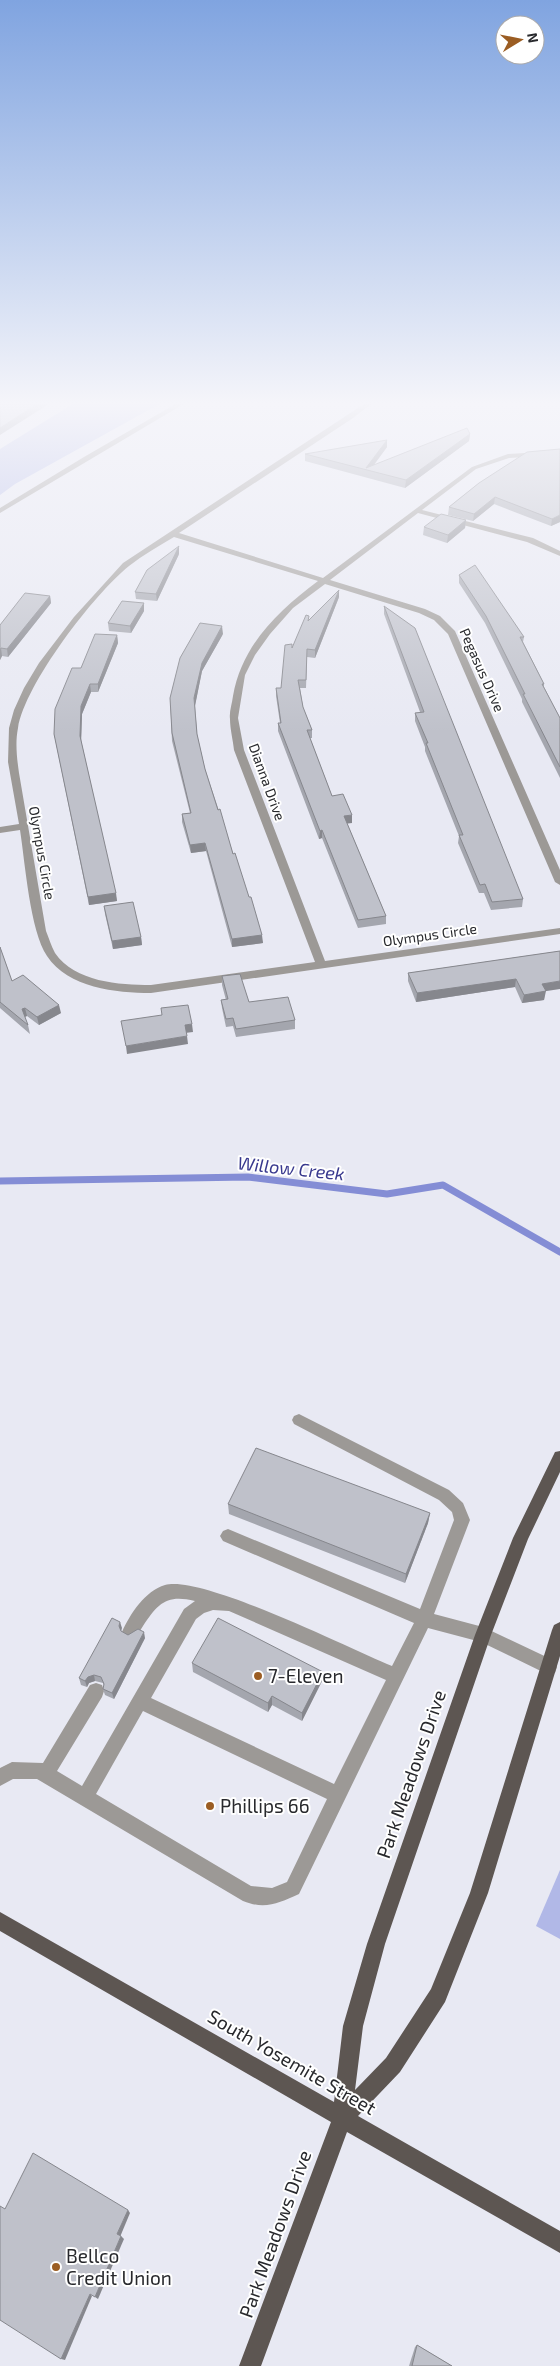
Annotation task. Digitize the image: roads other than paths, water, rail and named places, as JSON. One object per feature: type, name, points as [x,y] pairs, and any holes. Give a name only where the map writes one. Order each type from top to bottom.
[{"type":"main road","name":"Park Meadows Drive","points":[[250,2366],[308,2216],[342,2118],[353,2026],[376,1944],[483,1635],[521,1538],[560,1457]]},
{"type":"main road","name":"Park Meadows Drive","points":[[342,2118],[393,2065],[438,1995],[479,1893],[560,1630]]},
{"type":"main road","name":"South Yosemite Street","points":[[0,1921],[238,2056],[560,2243]]},
{"type":"street","name":"Olympus Circle","points":[[206,512],[146,550],[109,581],[53,651],[20,701],[13,727],[11,752],[42,931],[51,954],[68,970],[95,983],[126,990],[560,932]]},
{"type":"street","name":"Dianna Drive","points":[[321,964],[239,750],[234,718],[241,675],[266,632],[290,606],[415,512]]},
{"type":"street","points":[[423,512],[530,540],[558,552]]},
{"type":"street","name":"Pegasus Drive","points":[[173,534],[422,611],[446,625],[452,633],[560,882]]},
{"type":"street","points":[[0,830],[24,826]]},
{"type":"street","points":[[0,1777],[12,1771],[39,1770],[249,1895],[272,1897],[293,1888],[424,1619],[462,1520],[458,1508],[444,1495],[300,1420]]},
{"type":"street","points":[[228,1536],[424,1619],[483,1635],[549,1667]]},
{"type":"street","points":[[130,1632],[145,1608],[156,1596],[166,1591],[189,1590],[230,1604],[396,1676]]},
{"type":"street","points":[[84,1797],[190,1614],[199,1606],[217,1601]]},
{"type":"street","points":[[46,1775],[96,1691]]},
{"type":"street","points":[[140,1701],[338,1795]]},
{"type":"waterway","name":"Willow Creek","points":[[0,1181],[248,1177],[387,1194],[443,1185],[560,1252]]},
{"type":"place","name":"7-Eleven","points":[[258,1676]]},
{"type":"place","name":"Phillips 66","points":[[210,1806]]},
{"type":"place","name":"Bellco Credit Union","points":[[56,2267]]}]
